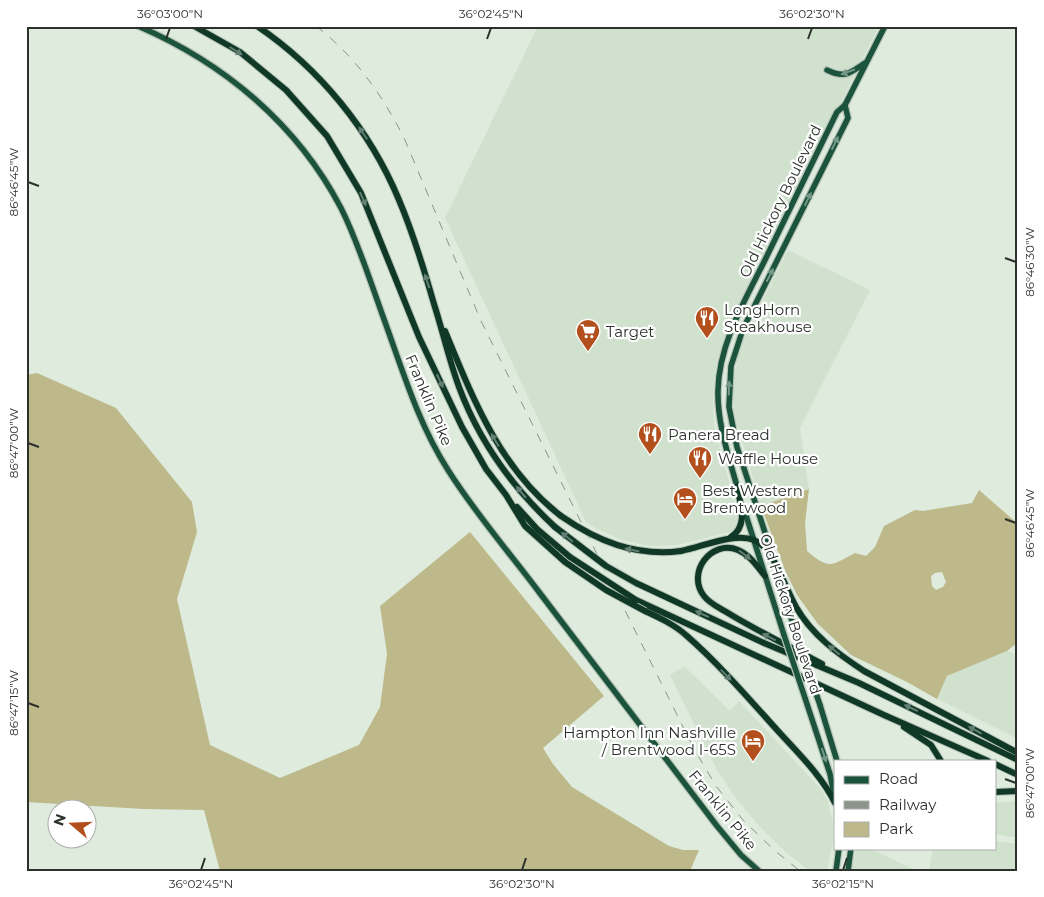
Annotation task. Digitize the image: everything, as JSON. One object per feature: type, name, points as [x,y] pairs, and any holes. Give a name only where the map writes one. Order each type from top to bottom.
[{"type":"highway","points":[[194,26],[240,52],[286,90],[327,136],[361,193],[419,337],[462,427],[486,469],[506,495],[568,559],[606,590],[668,622],[687,636],[724,673],[809,766],[834,799]]},
{"type":"highway","points":[[257,26],[292,53],[320,80],[342,104],[369,142],[389,177],[402,206],[459,388],[479,430],[495,458],[514,483],[555,527],[606,566],[636,583],[764,643],[859,684],[1018,760]]},
{"type":"highway","points":[[434,304],[473,398],[495,440],[528,486],[561,516],[587,533],[617,546],[648,552],[681,551],[730,538],[740,537],[754,540],[773,558],[797,608],[817,634],[843,657],[864,671],[1018,753]]},
{"type":"highway","points":[[730,538],[740,529],[742,520],[737,486]]},
{"type":"highway","points":[[765,576],[744,553],[734,548],[724,548],[712,553],[705,559],[700,568],[698,582],[702,594],[714,605],[859,684]]},
{"type":"highway","points":[[568,559],[636,600],[986,760]]},
{"type":"highway","points":[[884,715],[931,745],[940,760]]},
{"type":"highway","points":[[996,764],[1018,775]]},
{"type":"highway","points":[[996,792],[1018,791]]},
{"type":"main road","name":"Franklin Pike","points":[[138,26],[179,45],[230,78],[274,116],[309,157],[346,219],[367,271],[413,400],[429,437],[448,470],[717,826],[758,871]]},
{"type":"main road","name":"Old Hickory Boulevard","points":[[834,796],[830,774],[726,450],[719,408],[718,388],[721,361],[735,322],[837,112],[845,105],[885,26]]},
{"type":"main road","points":[[827,70],[838,75],[845,75],[867,62]]},
{"type":"main road","name":"Old Hickory Boulevard","points":[[838,760],[798,641],[734,436],[729,390],[731,366],[742,330],[848,118],[845,105]]},
{"type":"main road","points":[[836,871],[839,850]]},
{"type":"main road","points":[[848,871],[851,850]]},
{"type":"shaded area","points":[[538,26],[879,26],[734,315],[718,357],[714,379],[714,424],[738,516],[737,527],[730,532],[677,545],[649,546],[622,540],[586,522],[445,218]]},
{"type":"shaded area","points":[[788,250],[870,290],[800,428],[809,489],[761,506],[737,424],[734,410],[733,381],[739,352],[744,339]]},
{"type":"shaded area","points":[[1007,651],[1018,655],[1018,739],[937,699],[947,676]]},
{"type":"shaded area","points":[[684,666],[730,711],[739,701],[820,788],[828,801],[833,824],[833,840],[827,871],[810,871],[789,855],[762,829],[738,801],[717,770],[670,675]]},
{"type":"shaded area","points":[[1018,801],[1018,838],[996,834],[996,803]]},
{"type":"shaded area","points":[[996,841],[1018,844],[1018,871],[929,871],[933,850],[996,850]]},
{"type":"shaded area","points":[[856,850],[873,850],[917,871],[852,871]]},
{"type":"green space","points":[[37,373],[116,408],[192,502],[197,532],[177,599],[210,745],[280,778],[359,745],[380,707],[387,654],[380,606],[470,532],[604,696],[543,748],[553,764],[572,787],[669,846],[683,850],[699,850],[690,871],[220,871],[204,810],[98,806],[98,800],[48,800],[48,803],[26,802],[26,375]]},
{"type":"green space","points":[[809,489],[805,523],[807,551],[821,561],[830,564],[855,553],[866,556],[875,547],[884,526],[915,510],[923,511],[972,503],[979,490],[1018,524],[1018,642],[1007,651],[947,676],[937,699],[851,655],[818,624],[797,595],[785,570],[761,506]],"holes":[[[942,572],[946,582],[943,587],[936,590],[932,586],[931,576]]]},
{"type":"railway","points":[[316,26],[344,51],[367,78],[378,93],[405,140],[481,321],[694,749],[716,786],[743,820],[774,850],[800,871]]},
{"type":"place","name":"LongHorn Steakhouse","points":[[707,339]]},
{"type":"place","name":"Target","points":[[588,352]]},
{"type":"place","name":"Panera Bread","points":[[650,455]]},
{"type":"place","name":"Waffle House","points":[[700,479]]},
{"type":"place","name":"Best Western Brentwood","points":[[685,520]]},
{"type":"place","name":"Hampton Inn Nashville / Brentwood I-65S","points":[[753,762]]}]
